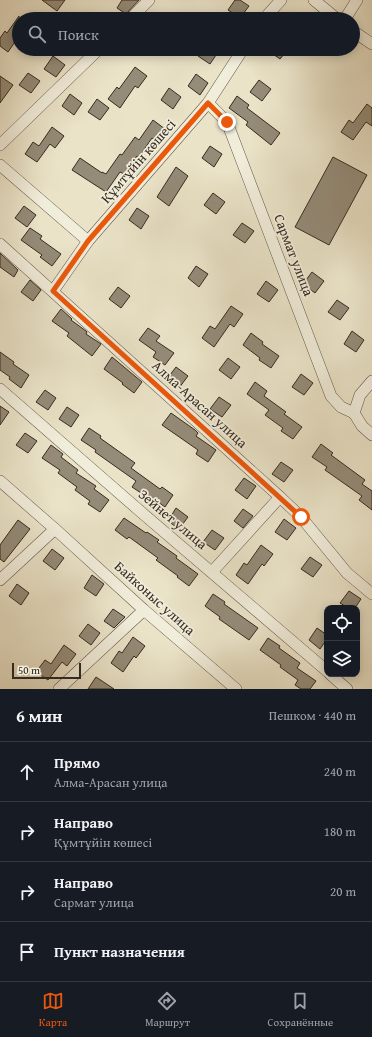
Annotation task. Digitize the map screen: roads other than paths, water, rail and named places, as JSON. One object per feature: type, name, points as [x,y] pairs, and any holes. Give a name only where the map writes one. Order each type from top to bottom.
[{"type":"street","points":[[137,12],[149,0]]},
{"type":"street","points":[[270,12],[281,0]]},
{"type":"street","points":[[314,0],[329,12]]},
{"type":"street","points":[[349,12],[357,0]]},
{"type":"street","points":[[360,36],[372,44]]},
{"type":"street","points":[[0,145],[92,56]]},
{"type":"street","name":"Құмтұйiн көшесі","points":[[53,291],[88,241],[208,103],[238,56]]},
{"type":"street","name":"Сармат улица","points":[[208,103],[227,122],[332,396],[341,407],[354,413]]},
{"type":"street","points":[[0,165],[88,241]]},
{"type":"street","name":"Алма-Арасан улица","points":[[0,244],[280,497],[301,517],[347,573],[372,594]]},
{"type":"street","points":[[372,381],[360,395],[354,413],[362,426],[372,435]]},
{"type":"street","name":"Зейнет улица","points":[[0,389],[324,668]]},
{"type":"street","name":"Байконыс улица","points":[[0,481],[144,610],[236,689]]},
{"type":"street","points":[[212,572],[280,497]]},
{"type":"street","points":[[0,580],[55,529]]},
{"type":"street","points":[[59,689],[144,610]]},
{"type":"street","points":[[334,677],[348,689]]}]
